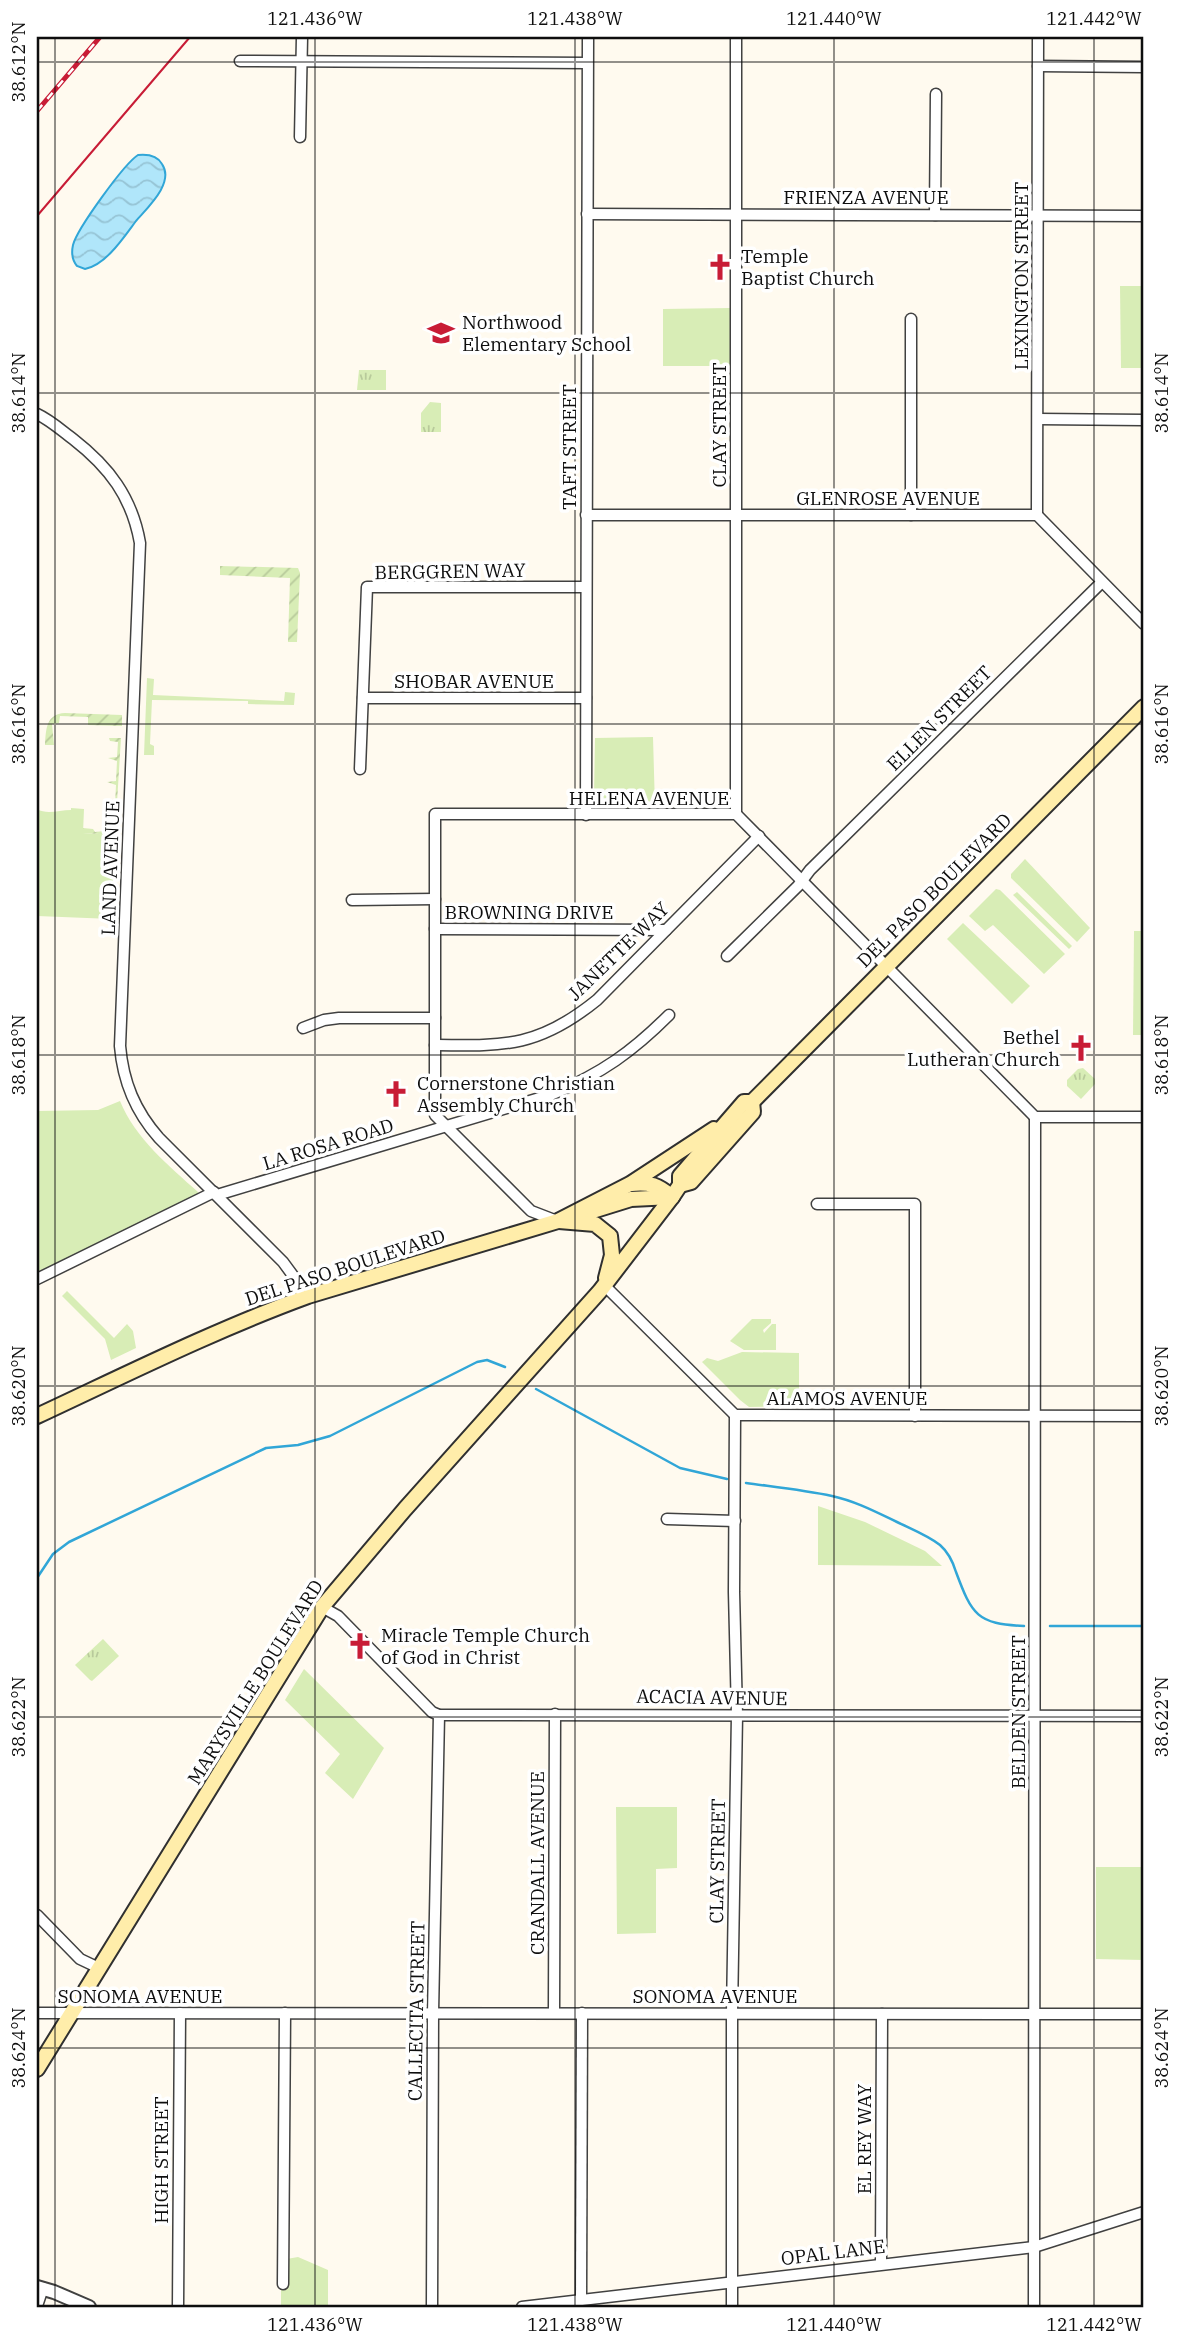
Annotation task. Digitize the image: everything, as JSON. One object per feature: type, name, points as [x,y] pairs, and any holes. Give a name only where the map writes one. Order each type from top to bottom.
[{"type":"main road","name":"DEL PASO BOULEVARD","points":[[752,1102],[1144,707]]},
{"type":"main road","name":"MARYSVILLE BOULEVARD","points":[[37,2068],[322,1607],[604,1285],[676,1191],[691,1182],[753,1112],[752,1102],[744,1102],[680,1176],[676,1191]]},
{"type":"main road","name":"DEL PASO BOULEVARD","points":[[37,1416],[206,1336],[309,1296],[558,1221],[630,1184],[732,1116]]},
{"type":"main road","points":[[630,1184],[647,1182],[676,1191]]},
{"type":"main road","points":[[558,1221],[631,1199],[676,1191]]},
{"type":"main road","points":[[558,1221],[595,1224],[610,1236],[612,1255],[604,1285]]},
{"type":"street","points":[[300,137],[302,37]]},
{"type":"street","name":"TAFT STREET","points":[[586,815],[588,37]]},
{"type":"street","name":"CLAY STREET","points":[[736,37],[736,814]]},
{"type":"street","name":"LEXINGTON STREET","points":[[1037,515],[1038,37]]},
{"type":"street","points":[[240,61],[587,63]]},
{"type":"street","points":[[1038,66],[1144,66]]},
{"type":"street","points":[[935,215],[936,94]]},
{"type":"street","name":"FRIENZA AVENUE","points":[[587,214],[1144,216]]},
{"type":"street","points":[[911,319],[911,515]]},
{"type":"street","name":"LAND AVENUE","points":[[37,414],[85,448],[108,470],[124,493],[138,531],[140,568],[121,1060],[128,1090],[143,1118],[159,1138],[293,1273],[309,1296]]},
{"type":"street","points":[[1038,419],[1144,420]]},
{"type":"street","name":"GLENROSE AVENUE","points":[[586,515],[1037,515]]},
{"type":"street","points":[[1037,515],[1144,624]]},
{"type":"street","name":"ELLEN STREET","points":[[801,879],[1102,582]]},
{"type":"street","name":"BERGGREN WAY","points":[[360,769],[367,587],[586,587]]},
{"type":"street","name":"SHOBAR AVENUE","points":[[363,698],[586,698]]},
{"type":"street","name":"HELENA AVENUE","points":[[435,900],[435,814],[736,814],[1035,1117]]},
{"type":"street","name":"JANETTE WAY","points":[[435,1045],[513,1044],[566,1022],[597,1000],[759,836]]},
{"type":"street","points":[[727,956],[798,886],[801,879]]},
{"type":"street","points":[[352,900],[435,900],[435,1115],[531,1211],[558,1221]]},
{"type":"street","name":"BROWNING DRIVE","points":[[435,929],[666,930]]},
{"type":"street","name":"LA ROSA ROAD","points":[[37,1279],[216,1194],[553,1094],[579,1083],[626,1055],[669,1015]]},
{"type":"street","points":[[303,1028],[339,1018],[435,1018]]},
{"type":"street","points":[[1035,1117],[1144,1117]]},
{"type":"street","name":"BELDEN STREET","points":[[1034,2307],[1037,1416],[1035,1117]]},
{"type":"street","points":[[817,1204],[915,1204],[915,1416]]},
{"type":"street","points":[[604,1285],[735,1415]]},
{"type":"street","name":"CLAY STREET","points":[[732,2307],[737,1715],[735,1415]]},
{"type":"street","name":"ALAMOS AVENUE","points":[[735,1415],[1144,1416]]},
{"type":"street","points":[[667,1519],[735,1521]]},
{"type":"street","points":[[322,1607],[338,1616],[432,1712],[439,1715]]},
{"type":"street","name":"CRANDALL AVENUE","points":[[554,2013],[555,1714]]},
{"type":"street","name":"ACACIA AVENUE","points":[[439,1715],[1144,1716]]},
{"type":"street","name":"CALLECITA STREET","points":[[432,2307],[433,2012],[439,1715]]},
{"type":"street","points":[[37,1915],[80,1959],[99,1968]]},
{"type":"street","name":"SONOMA AVENUE","points":[[37,2013],[1144,2014]]},
{"type":"street","name":"HIGH STREET","points":[[178,2307],[180,2013]]},
{"type":"street","points":[[283,2284],[285,2013]]},
{"type":"street","points":[[582,2013],[582,2300]]},
{"type":"street","name":"EL REY WAY","points":[[881,2264],[883,2014]]},
{"type":"street","name":"OPAL LANE","points":[[522,2307],[1034,2247],[1144,2213]]},
{"type":"street","points":[[37,2306],[40,2288],[89,2307]]},
{"type":"green space","points":[[1120,286],[1144,286],[1144,368],[1121,368]]},
{"type":"green space","points":[[730,308],[730,366],[663,366],[663,309]]},
{"type":"green space","points":[[359,370],[386,370],[386,390],[357,390]]},
{"type":"green space","points":[[430,402],[441,403],[441,432],[421,432],[421,413]]},
{"type":"green space","points":[[220,566],[298,568],[297,642],[288,642],[290,578],[220,575]]},
{"type":"green space","points":[[147,678],[154,679],[153,695],[284,701],[285,692],[295,693],[294,705],[248,704],[248,701],[152,700],[150,744],[154,746],[154,755],[144,755]]},
{"type":"green space","points":[[65,713],[122,715],[122,726],[88,725],[88,717],[60,716],[59,723],[52,724],[54,745],[45,745],[48,723],[54,716]]},
{"type":"green space","points":[[653,737],[655,807],[620,810],[597,802],[594,795],[595,738]]},
{"type":"green space","points":[[109,738],[121,738],[115,835],[83,833],[83,828],[93,829],[95,832],[114,830],[115,809],[107,806],[115,805],[116,785],[107,782],[116,781],[117,761],[108,758],[117,757],[118,742],[110,741]]},
{"type":"green space","points":[[71,808],[84,809],[83,833],[115,835],[112,919],[37,916],[37,809],[49,812]]},
{"type":"green space","points":[[1025,859],[1090,928],[1077,942],[1011,878],[1011,874]]},
{"type":"green space","points":[[996,889],[1065,954],[1044,974],[993,925],[985,931],[969,916]]},
{"type":"green space","points":[[1017,892],[1072,946],[1069,949],[1013,895]]},
{"type":"green space","points":[[963,923],[1030,986],[1012,1004],[947,939]]},
{"type":"green space","points":[[1134,931],[1144,931],[1144,1035],[1133,1035]]},
{"type":"green space","points":[[1083,1068],[1095,1079],[1095,1084],[1081,1099],[1067,1086],[1067,1080],[1078,1069]]},
{"type":"green space","points":[[120,1101],[134,1127],[198,1195],[37,1273],[37,1111],[98,1110]]},
{"type":"green space","points":[[67,1291],[114,1338],[127,1324],[133,1331],[136,1348],[111,1360],[105,1339],[62,1296]]},
{"type":"green space","points":[[752,1319],[771,1319],[771,1323],[763,1330],[764,1333],[772,1324],[776,1324],[776,1350],[744,1350],[730,1341]]},
{"type":"green space","points":[[742,1352],[799,1353],[799,1404],[805,1406],[749,1407],[702,1362],[707,1358],[718,1361]]},
{"type":"green space","points":[[818,1506],[865,1522],[925,1551],[942,1566],[818,1565]]},
{"type":"green space","points":[[103,1639],[119,1656],[92,1681],[75,1665]]},
{"type":"green space","points":[[304,1669],[384,1748],[353,1799],[325,1773],[340,1754],[285,1700]]},
{"type":"green space","points":[[616,1807],[677,1807],[677,1868],[656,1869],[656,1933],[617,1934]]},
{"type":"green space","points":[[1096,1867],[1144,1867],[1144,1960],[1096,1959]]},
{"type":"green space","points":[[298,2257],[328,2270],[328,2307],[281,2307],[281,2260]]},
{"type":"water","points":[[138,155],[158,159],[165,171],[165,179],[158,195],[107,256],[85,269],[77,266],[72,254],[76,237],[112,183]]},
{"type":"waterway","points":[[37,1578],[53,1554],[69,1542],[266,1448],[298,1445],[330,1436],[477,1362],[487,1360],[505,1367]]},
{"type":"waterway","points":[[536,1389],[680,1468],[727,1479]]},
{"type":"waterway","points":[[746,1483],[841,1498],[924,1535],[948,1554],[967,1598],[978,1614],[996,1623],[1024,1626]]},
{"type":"waterway","points":[[1050,1626],[1144,1626]]},
{"type":"tram line","points":[[37,216],[190,37]]},
{"type":"railway","points":[[37,111],[100,37]]},
{"type":"place","name":"Temple Baptist Church","points":[[720,267]]},
{"type":"place","name":"Northwood Elementary School","points":[[441,333]]},
{"type":"place","name":"Bethel Lutheran Church","points":[[1081,1048]]},
{"type":"place","name":"Cornerstone Christian Assembly Church","points":[[396,1094]]},
{"type":"place","name":"Miracle Temple Church of God in Christ","points":[[360,1646]]}]
